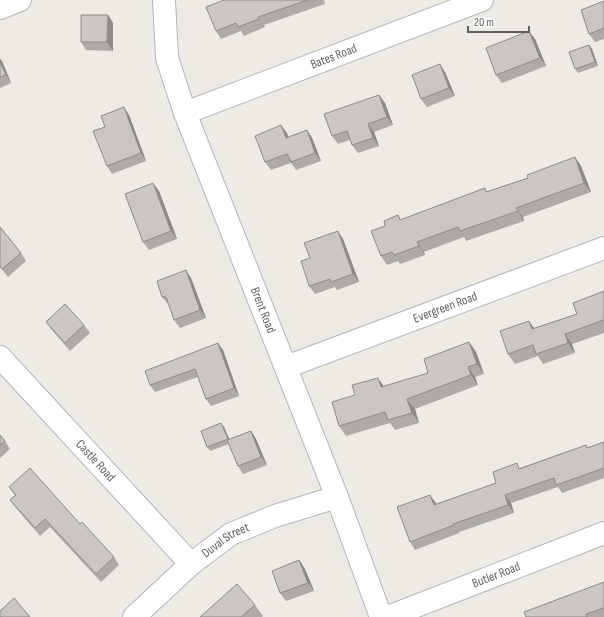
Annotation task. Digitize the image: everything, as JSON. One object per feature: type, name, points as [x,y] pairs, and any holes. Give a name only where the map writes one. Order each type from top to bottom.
[{"type":"street","points":[[0,8],[20,0]]},
{"type":"street","name":"Brent Road","points":[[164,0],[167,58],[185,113],[337,497],[380,617]]},
{"type":"street","name":"Bates Road","points":[[185,113],[482,0]]},
{"type":"street","name":"Evergreen Road","points":[[286,367],[604,248]]},
{"type":"street","name":"Castle Road","points":[[0,357],[191,564]]},
{"type":"street","name":"Duval Street","points":[[134,617],[191,564],[230,534],[275,516],[337,497]]},
{"type":"street","name":"Butler Road","points":[[388,617],[604,534]]},
{"type":"building","points":[[224,0],[308,0],[258,17],[259,19],[238,27],[236,23],[216,31],[206,7]]},
{"type":"building","points":[[604,1],[604,28],[589,34],[581,10]]},
{"type":"building","points":[[81,15],[108,15],[107,42],[81,42]]},
{"type":"building","points":[[529,31],[540,58],[496,75],[486,48]]},
{"type":"building","points":[[589,45],[595,62],[575,69],[569,52]]},
{"type":"building","points":[[0,62],[6,75],[0,77]]},
{"type":"building","points":[[440,64],[449,88],[421,99],[412,75]]},
{"type":"building","points":[[379,95],[387,117],[368,124],[373,138],[352,145],[347,131],[332,136],[324,114]]},
{"type":"building","points":[[124,107],[141,153],[107,166],[93,131],[105,127],[101,116]]},
{"type":"building","points":[[281,125],[286,138],[307,130],[315,153],[291,162],[287,154],[265,162],[255,136]]},
{"type":"building","points":[[575,157],[584,183],[516,208],[518,211],[460,231],[458,227],[417,242],[419,246],[394,255],[392,252],[381,256],[371,231],[385,226],[384,221],[398,215],[400,220],[485,188],[486,192],[528,178],[527,175]]},
{"type":"building","points":[[153,183],[171,231],[143,242],[125,194]]},
{"type":"building","points":[[0,227],[21,253],[2,269],[0,266]]},
{"type":"building","points":[[338,231],[353,274],[331,282],[330,279],[309,286],[301,261],[310,258],[304,243]]},
{"type":"building","points":[[186,270],[200,310],[174,320],[166,297],[162,297],[157,281]]},
{"type":"building","points":[[604,291],[604,320],[565,334],[568,343],[536,354],[533,345],[508,354],[500,331],[529,321],[532,329],[577,314],[573,303]]},
{"type":"building","points":[[65,304],[84,325],[65,343],[46,322]]},
{"type":"building","points":[[469,342],[477,364],[468,367],[471,375],[407,399],[412,413],[388,420],[385,412],[339,426],[332,402],[355,395],[352,385],[378,378],[381,387],[428,373],[424,359]]},
{"type":"building","points":[[218,343],[234,388],[206,399],[195,369],[150,385],[145,371]]},
{"type":"building","points":[[221,423],[228,439],[207,447],[201,431]]},
{"type":"building","points":[[251,431],[261,457],[238,466],[227,440]]},
{"type":"building","points":[[0,435],[5,441],[0,445]]},
{"type":"building","points":[[604,442],[604,468],[556,485],[554,478],[505,495],[508,505],[453,524],[454,525],[410,542],[397,507],[430,495],[434,505],[496,483],[493,472],[517,463],[519,469],[586,445],[587,448]]},
{"type":"building","points":[[30,468],[80,524],[82,522],[114,557],[96,574],[45,519],[35,528],[10,500],[16,495],[9,487]]},
{"type":"building","points":[[299,560],[308,583],[280,593],[272,571]]},
{"type":"building","points":[[604,582],[604,608],[586,614],[587,617],[526,617],[524,612]]},
{"type":"building","points":[[237,584],[255,605],[241,617],[200,617]]},
{"type":"building","points":[[14,598],[30,617],[0,617],[0,611]]}]
